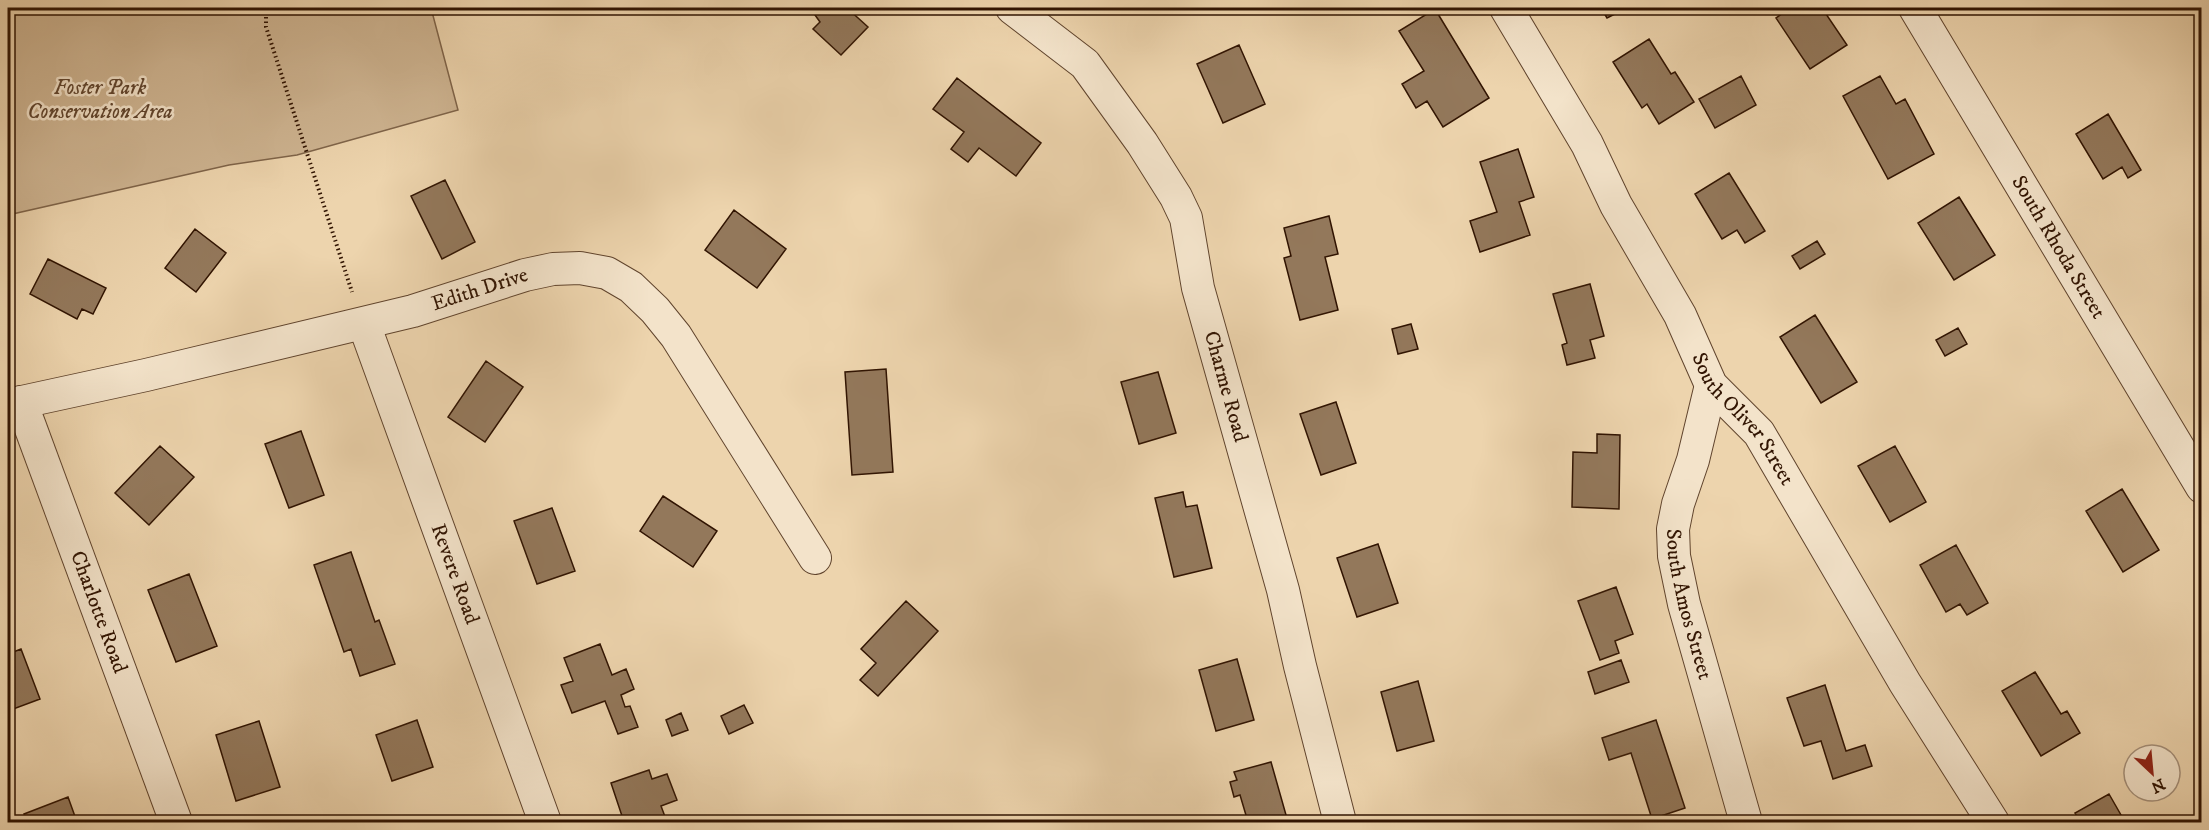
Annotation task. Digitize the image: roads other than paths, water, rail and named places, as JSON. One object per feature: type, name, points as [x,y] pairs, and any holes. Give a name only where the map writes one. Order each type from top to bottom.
[{"type":"street","name":"Charme Road","points":[[1012,8],[1085,64],[1137,135],[1176,197],[1186,219],[1198,288],[1283,590],[1340,822]]},
{"type":"street","name":"South Oliver Street","points":[[1506,8],[1587,144],[1616,205],[1680,315],[1711,385],[1759,433],[1905,683],[1993,822]]},
{"type":"street","name":"South Rhoda Street","points":[[1915,8],[2202,487]]},
{"type":"street","name":"Edith Drive","points":[[14,403],[413,312],[525,275],[580,268],[607,273],[631,287],[655,310],[676,336],[815,558]]},
{"type":"street","name":"Revere Road","points":[[364,324],[545,822]]},
{"type":"street","name":"South Amos Street","points":[[1711,385],[1693,460],[1678,504],[1673,529],[1674,556],[1684,604],[1746,822]]},
{"type":"street","name":"Charlotte Road","points":[[14,403],[176,822]]},
{"type":"park label","name":"Foster Park Conservation Area","points":[[100,100]]}]
